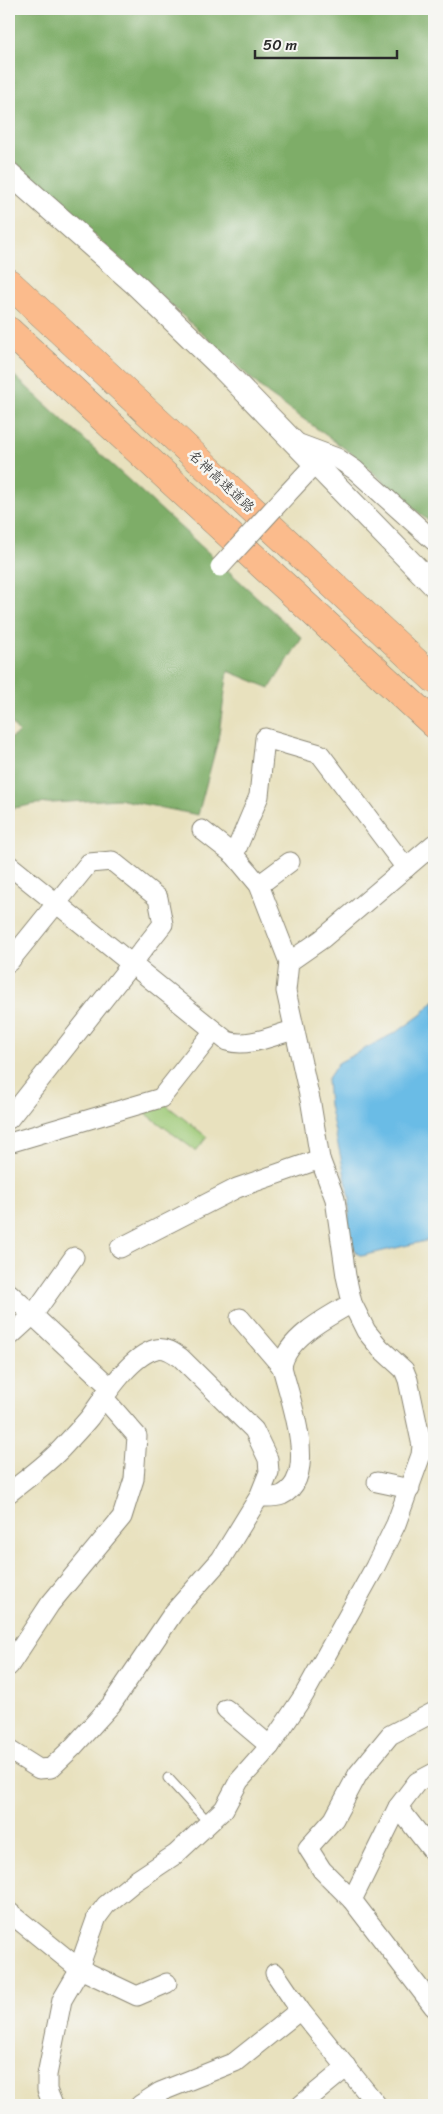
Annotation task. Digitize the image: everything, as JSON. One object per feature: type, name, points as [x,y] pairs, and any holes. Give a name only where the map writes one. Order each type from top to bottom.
[{"type":"highway","name":"名神高速道路","points":[[9,282],[434,678]]},
{"type":"highway","points":[[9,330],[434,724]]},
{"type":"street","points":[[9,173],[136,285],[217,364],[434,586]]},
{"type":"street","points":[[294,442],[337,458],[355,470],[434,541]]},
{"type":"street","points":[[220,567],[315,464]]},
{"type":"street","points":[[234,855],[259,796],[265,738],[320,754],[406,868]]},
{"type":"street","points":[[53,2105],[47,2090],[46,2075],[62,2000],[76,1976],[97,1917],[106,1905],[134,1882],[176,1854],[224,1809],[239,1781],[270,1746],[304,1695],[375,1567],[396,1524],[410,1489],[422,1446],[408,1380],[404,1370],[366,1332],[352,1303],[346,1276],[335,1199],[320,1158],[286,991],[289,962],[259,885],[234,855],[202,830]]},
{"type":"street","points":[[289,962],[322,939],[434,844]]},
{"type":"street","points":[[9,962],[89,863],[112,861],[158,898],[162,924],[9,1119]]},
{"type":"street","points":[[259,885],[290,862]]},
{"type":"street","points":[[9,865],[227,1041],[236,1044],[294,1030]]},
{"type":"street","points":[[9,1142],[161,1098],[214,1031]]},
{"type":"street","points":[[120,1248],[237,1188],[320,1158]]},
{"type":"street","points":[[9,1337],[33,1315],[74,1257]]},
{"type":"street","points":[[9,1293],[33,1315],[106,1392],[137,1436],[134,1479],[122,1517],[50,1604],[9,1666]]},
{"type":"street","points":[[258,1497],[272,1497],[283,1494],[294,1482],[301,1465],[301,1444],[282,1367],[284,1357],[299,1339],[325,1318],[352,1303]]},
{"type":"street","points":[[240,1318],[282,1367]]},
{"type":"street","points":[[9,1493],[60,1450],[89,1417],[106,1392],[138,1360],[157,1349],[169,1350],[180,1358],[254,1430],[268,1459],[269,1472],[258,1497],[221,1560],[174,1612],[111,1704],[73,1747],[51,1768],[39,1769],[9,1750]]},
{"type":"street","points":[[377,1482],[410,1489]]},
{"type":"street","points":[[226,1709],[270,1746]]},
{"type":"street","points":[[434,1712],[390,1735],[358,1774],[334,1819],[308,1848],[322,1870],[352,1900],[434,2007]]},
{"type":"street","points":[[352,1900],[398,1807],[417,1782],[434,1773]]},
{"type":"street","points":[[398,1807],[434,1853]]},
{"type":"street","points":[[9,1912],[78,1968],[137,1996],[167,1983]]},
{"type":"street","points":[[275,1973],[300,2010],[377,2105]]},
{"type":"street","points":[[140,2105],[160,2092],[236,2062],[300,2010]]},
{"type":"street","points":[[301,2105],[347,2067]]},
{"type":"lane","points":[[168,1778],[209,1823]]},
{"type":"green space","points":[[9,9],[434,9],[434,526],[351,453],[267,393],[9,157]]},
{"type":"green space","points":[[9,371],[302,638],[270,688],[228,671],[218,740],[198,815],[118,799],[36,804],[9,809],[9,739],[19,733],[9,720]]},
{"type":"green space","points":[[165,1104],[207,1137],[196,1151],[144,1112]]},
{"type":"water","points":[[434,1000],[434,1239],[362,1256],[356,1253],[348,1231],[350,1198],[329,1105],[327,1080],[338,1063],[400,1030],[422,1014]]}]
